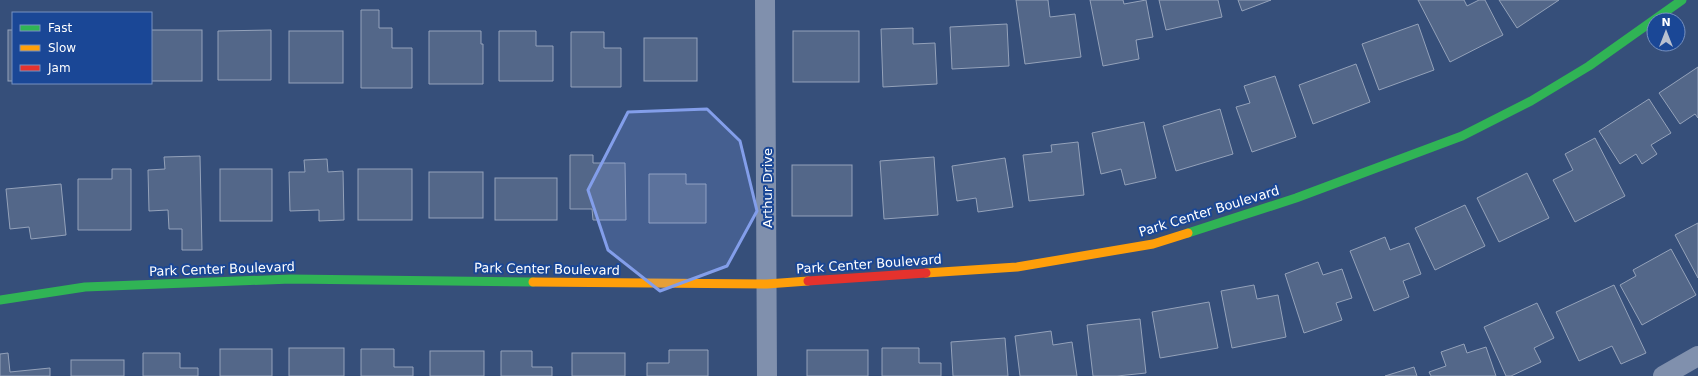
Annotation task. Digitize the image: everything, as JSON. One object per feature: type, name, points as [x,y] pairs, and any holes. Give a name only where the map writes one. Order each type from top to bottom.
[{"type":"street","name":"Arthur Drive","points":[[765,0],[768,376]]},
{"type":"street","name":"Park Center Boulevard","points":[[0,300],[85,287],[291,279],[768,284],[1017,267],[1153,244],[1296,198],[1462,136],[1531,101],[1589,66],[1682,0]]},
{"type":"street","points":[[1663,376],[1698,356]]},
{"type":"highlighted area","points":[[707,109],[740,141],[757,211],[727,266],[660,291],[608,250],[588,190],[628,112]]},
{"type":"building","points":[[1016,0],[1048,0],[1050,17],[1075,14],[1081,57],[1025,64]]},
{"type":"building","points":[[1090,0],[1123,0],[1124,4],[1146,0],[1153,37],[1136,40],[1139,59],[1103,66]]},
{"type":"building","points":[[1159,0],[1218,0],[1222,17],[1166,30]]},
{"type":"building","points":[[1238,0],[1271,0],[1242,11]]},
{"type":"building","points":[[1418,0],[1464,0],[1467,6],[1479,0],[1485,0],[1503,35],[1450,62]]},
{"type":"building","points":[[1499,0],[1559,0],[1517,28]]},
{"type":"building","points":[[361,10],[379,10],[379,28],[392,28],[392,48],[412,48],[412,88],[361,88]]},
{"type":"building","points":[[1007,24],[1009,66],[952,69],[950,27]]},
{"type":"building","points":[[1418,24],[1434,70],[1379,90],[1362,44]]},
{"type":"building","points":[[913,28],[913,44],[935,43],[937,84],[883,87],[881,29]]},
{"type":"building","points":[[8,30],[12,30],[12,81],[8,81]]},
{"type":"building","points":[[152,30],[202,30],[202,81],[152,81]]},
{"type":"building","points":[[271,30],[271,80],[218,80],[218,31]]},
{"type":"building","points":[[289,31],[343,31],[343,83],[289,83]]},
{"type":"building","points":[[429,31],[481,31],[481,44],[483,44],[483,84],[429,84]]},
{"type":"building","points":[[499,31],[536,31],[536,46],[553,46],[553,81],[499,81]]},
{"type":"building","points":[[793,31],[859,31],[859,82],[793,82]]},
{"type":"building","points":[[571,32],[604,32],[604,48],[621,48],[621,87],[571,87]]},
{"type":"building","points":[[644,38],[697,38],[697,81],[644,81]]},
{"type":"building","points":[[1356,64],[1370,102],[1313,124],[1299,85]]},
{"type":"building","points":[[1698,67],[1698,118],[1695,114],[1680,124],[1659,93]]},
{"type":"building","points":[[1275,76],[1296,137],[1252,152],[1236,107],[1250,103],[1244,86]]},
{"type":"building","points":[[1649,99],[1671,133],[1651,145],[1657,154],[1642,164],[1636,154],[1620,164],[1599,131]]},
{"type":"building","points":[[1220,109],[1233,154],[1176,171],[1163,126]]},
{"type":"building","points":[[1144,122],[1156,178],[1125,185],[1121,169],[1101,174],[1092,133]]},
{"type":"building","points":[[1595,138],[1625,196],[1575,222],[1553,180],[1573,170],[1565,154]]},
{"type":"building","points":[[1078,142],[1084,195],[1029,201],[1023,155],[1052,152],[1051,145]]},
{"type":"building","points":[[570,155],[593,155],[593,163],[625,163],[626,220],[593,220],[592,209],[570,209]]},
{"type":"building","points":[[200,156],[202,250],[182,250],[182,229],[169,229],[168,210],[149,211],[148,170],[165,169],[164,157]]},
{"type":"building","points":[[934,157],[938,215],[884,219],[880,161]]},
{"type":"building","points":[[1005,158],[1013,207],[978,212],[976,198],[957,201],[952,166]]},
{"type":"building","points":[[327,159],[328,172],[343,171],[344,220],[319,221],[319,210],[290,211],[289,172],[305,172],[304,160]]},
{"type":"building","points":[[792,165],[852,165],[852,216],[792,216]]},
{"type":"building","points":[[112,169],[131,169],[131,230],[78,230],[78,179],[112,179]]},
{"type":"building","points":[[220,169],[272,169],[272,221],[220,221]]},
{"type":"building","points":[[358,169],[412,169],[412,220],[358,220]]},
{"type":"building","points":[[429,172],[483,172],[483,218],[429,218]]},
{"type":"building","points":[[1527,173],[1549,218],[1499,242],[1477,198]]},
{"type":"building","points":[[649,174],[686,174],[686,184],[706,184],[706,223],[649,223]]},
{"type":"building","points":[[495,178],[557,178],[557,220],[495,220]]},
{"type":"building","points":[[61,184],[66,235],[31,239],[29,227],[10,229],[6,189]]},
{"type":"building","points":[[1465,205],[1485,246],[1435,270],[1415,228]]},
{"type":"building","points":[[1698,223],[1698,278],[1675,235]]},
{"type":"building","points":[[1385,237],[1390,250],[1409,243],[1421,274],[1403,281],[1409,297],[1374,311],[1350,251]]},
{"type":"building","points":[[1671,249],[1696,295],[1642,325],[1620,285],[1636,276],[1633,270]]},
{"type":"building","points":[[1318,262],[1323,275],[1342,269],[1352,298],[1336,303],[1342,320],[1304,333],[1285,274]]},
{"type":"building","points":[[1254,285],[1257,299],[1278,295],[1286,337],[1232,348],[1221,291]]},
{"type":"building","points":[[1614,285],[1646,353],[1621,364],[1612,346],[1579,361],[1556,312]]},
{"type":"building","points":[[1209,302],[1218,348],[1160,358],[1152,312]]},
{"type":"building","points":[[1537,303],[1554,338],[1534,348],[1541,362],[1511,376],[1506,376],[1484,327]]},
{"type":"building","points":[[1140,319],[1146,373],[1117,376],[1093,376],[1087,325]]},
{"type":"building","points":[[1051,331],[1053,345],[1072,342],[1077,376],[1020,376],[1015,336]]},
{"type":"building","points":[[1005,338],[1008,376],[953,376],[951,342]]},
{"type":"building","points":[[1464,344],[1467,353],[1486,347],[1496,376],[1431,376],[1429,372],[1446,366],[1441,352]]},
{"type":"building","points":[[289,348],[344,348],[344,376],[289,376]]},
{"type":"building","points":[[882,348],[919,348],[919,363],[941,363],[941,376],[882,376]]},
{"type":"building","points":[[220,349],[272,349],[272,376],[220,376]]},
{"type":"building","points":[[361,349],[394,349],[394,367],[413,367],[413,376],[361,376]]},
{"type":"building","points":[[669,350],[708,350],[708,376],[647,376],[647,363],[669,363]]},
{"type":"building","points":[[807,350],[868,350],[868,376],[807,376]]},
{"type":"building","points":[[430,351],[484,351],[484,376],[430,376]]},
{"type":"building","points":[[501,351],[532,351],[532,367],[552,367],[552,376],[501,376]]},
{"type":"building","points":[[8,353],[10,372],[50,368],[50,376],[0,376],[0,354]]},
{"type":"building","points":[[143,353],[180,353],[180,368],[198,368],[198,376],[143,376]]},
{"type":"building","points":[[572,353],[625,353],[625,376],[572,376]]},
{"type":"building","points":[[71,360],[124,360],[124,376],[71,376]]},
{"type":"building","points":[[1414,367],[1417,376],[1385,376]]},
{"type":"traffic: fast","points":[[1188,233],[1296,198],[1462,136],[1531,101],[1589,66],[1682,0]]},
{"type":"traffic: fast","points":[[0,300],[85,287],[291,279],[533,282]]},
{"type":"traffic: slow","points":[[926,273],[1017,267],[1153,244],[1188,233]]},
{"type":"traffic: slow","points":[[533,282],[767,284],[808,281]]},
{"type":"traffic: jam","points":[[808,281],[926,273]]}]
